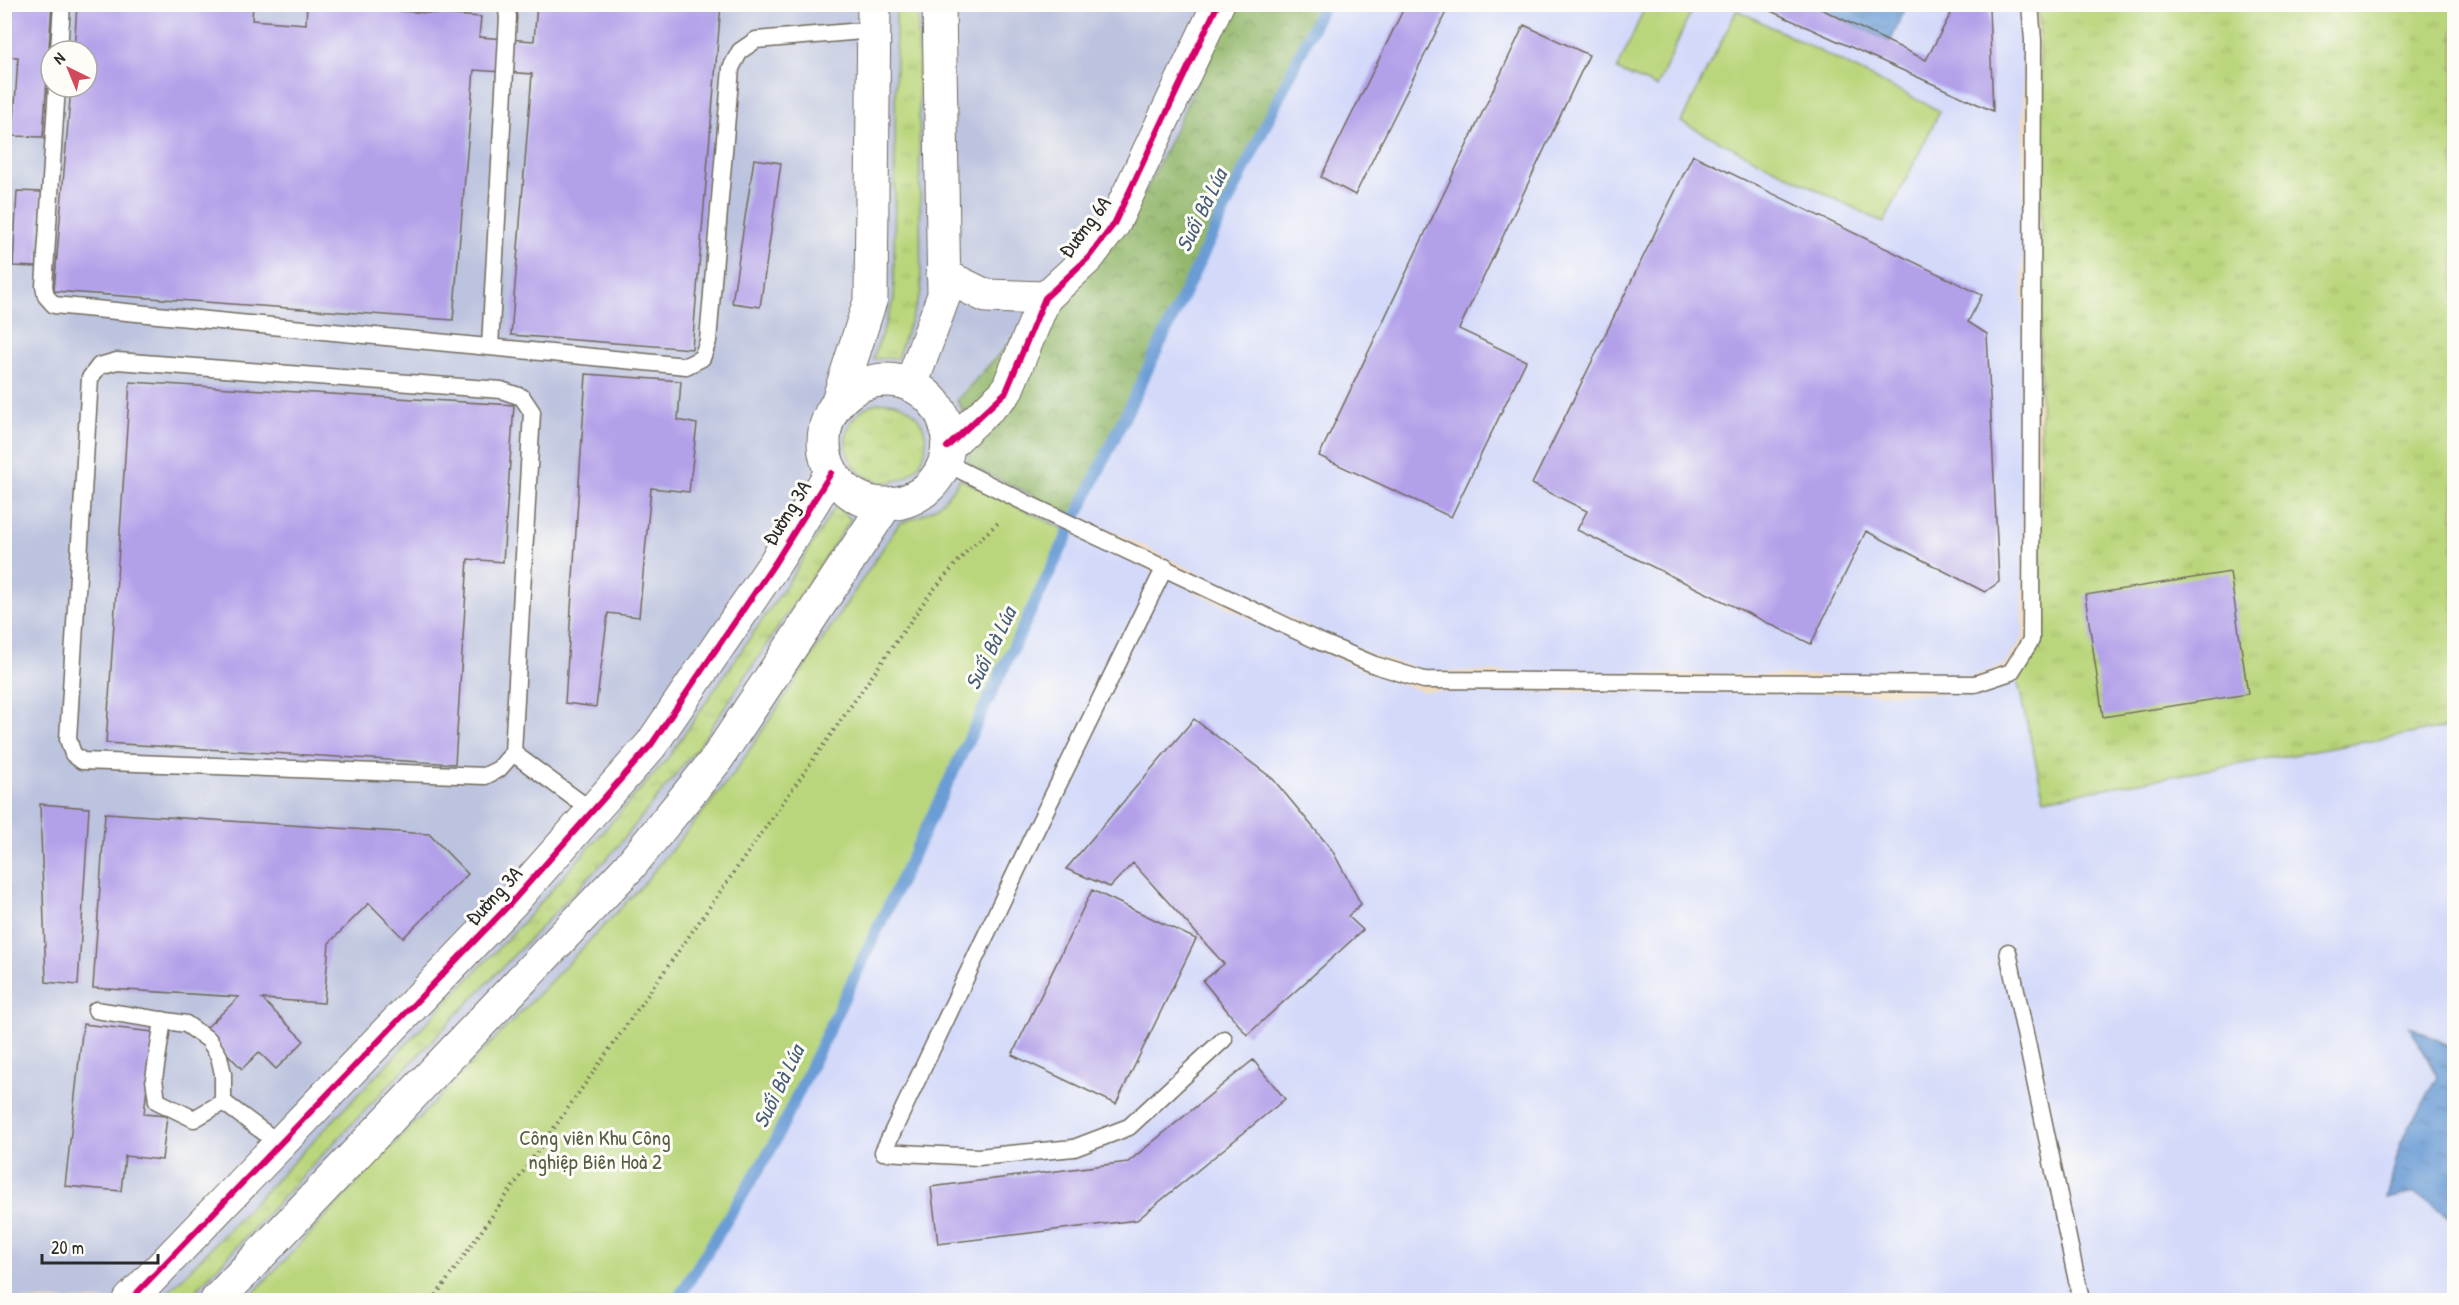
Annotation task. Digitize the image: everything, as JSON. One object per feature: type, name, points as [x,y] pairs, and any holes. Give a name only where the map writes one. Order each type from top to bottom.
[{"type":"street","points":[[911,385],[944,294],[939,4]]},
{"type":"street","name":"Đường 6A","points":[[946,454],[1006,392],[1045,298],[1088,258],[1114,224],[1218,4]]},
{"type":"street","points":[[837,404],[852,390],[871,382],[891,380],[911,385],[935,404],[943,417],[946,454],[936,479],[922,492],[905,500],[886,504],[870,502],[855,496],[841,485],[831,473],[825,456],[824,438],[828,420],[837,404],[871,298],[874,17]]},
{"type":"street","points":[[943,275],[986,296],[1045,298]]},
{"type":"street","name":"Đường 3A","points":[[130,1300],[511,903],[651,745],[775,563],[831,473]]},
{"type":"street","points":[[217,1300],[629,867],[716,760],[886,504]]},
{"type":"lane","points":[[60,39],[62,4]]},
{"type":"lane","points":[[490,347],[508,17],[506,4]]},
{"type":"lane","points":[[946,454],[988,482],[1024,502],[1316,640],[1375,665],[1424,680],[1975,684],[2011,672],[2031,640],[2033,40],[2030,4]]},
{"type":"lane","points":[[56,99],[44,286],[46,296],[54,304],[686,366],[702,358],[708,341],[731,68],[735,59],[740,51],[756,40],[874,17]]},
{"type":"lane","points":[[117,361],[501,390],[522,397],[532,412],[513,753],[499,769],[485,776],[82,761],[73,754],[68,739],[90,378],[99,366],[117,361]]},
{"type":"lane","points":[[1165,567],[1032,838],[883,1152],[978,1157],[1074,1148],[1129,1127],[1224,1039]]},
{"type":"lane","points":[[513,753],[592,811]]},
{"type":"lane","points":[[2008,952],[2081,1300]]},
{"type":"lane","points":[[96,1010],[186,1024],[208,1040],[219,1056],[223,1074],[224,1102]]},
{"type":"lane","points":[[163,1020],[154,1079],[157,1101],[194,1119],[224,1102]]},
{"type":"lane","points":[[224,1102],[280,1144]]},
{"type":"path","points":[[433,1300],[929,595],[968,550],[1024,502]]},
{"type":"shaded area","points":[[5,5],[1324,5],[1070,532],[960,479],[948,498],[929,514],[899,524],[733,775],[640,888],[247,1300],[5,1300]]},
{"type":"shaded area","points":[[1324,5],[2020,5],[2023,49],[2023,638],[2005,665],[1972,677],[1425,671],[1375,656],[1298,622],[1123,536],[1078,517]]},
{"type":"shaded area","points":[[1070,532],[1315,649],[1381,677],[1422,691],[1977,694],[2017,679],[2045,799],[2454,726],[2454,1300],[677,1300],[771,1149]]},
{"type":"green space","points":[[896,5],[918,5],[921,292],[897,358],[873,359],[894,299]]},
{"type":"green space","points":[[1234,5],[1324,5],[1078,517],[967,464],[970,447],[969,431],[965,415],[957,400],[1143,197]]},
{"type":"green space","points":[[1646,5],[1694,5],[1657,87],[1617,70]]},
{"type":"green space","points":[[2038,5],[2454,5],[2454,726],[2044,799],[2017,679],[2040,642],[2041,128]]},
{"type":"green space","points":[[1737,10],[1940,111],[1884,223],[1681,122]]},
{"type":"green space","points":[[886,402],[901,405],[914,414],[923,427],[926,442],[923,457],[914,470],[901,479],[886,482],[871,479],[858,470],[849,457],[846,442],[849,427],[858,414],[871,405]]},
{"type":"green space","name":"Công viên Khu Công nghiệp Biên Hoà 2","points":[[960,479],[1070,532],[771,1149],[677,1300],[247,1300],[640,888],[733,775],[899,524],[941,503]]},
{"type":"green space","points":[[835,507],[851,519],[698,747],[613,852],[324,1153],[187,1300],[161,1300],[527,918],[668,758],[793,575]]},
{"type":"water","points":[[1811,5],[1907,5],[1890,42]]},
{"type":"water","points":[[2409,1026],[2454,1048],[2454,1220],[2415,1193],[2387,1199],[2400,1144],[2437,1076]]},
{"type":"building","points":[[11,4],[52,4],[50,39],[39,39],[39,99],[46,99],[43,137],[13,136],[18,57],[7,57]]},
{"type":"building","points":[[77,4],[253,4],[252,20],[306,24],[307,4],[481,17],[479,37],[534,41],[537,4],[721,4],[692,349],[511,335],[532,74],[474,70],[453,320],[54,291],[70,99],[99,99],[99,39],[75,39]]},
{"type":"building","points":[[1406,4],[1450,4],[1355,195],[1321,177]]},
{"type":"building","points":[[1755,4],[1811,4],[1926,60],[1956,4],[1984,4],[1989,8],[1993,111]]},
{"type":"building","points":[[1524,25],[1589,55],[1459,329],[1526,361],[1451,517],[1319,456]]},
{"type":"building","points":[[1693,155],[1982,295],[1968,322],[1987,334],[1999,582],[1985,592],[1866,531],[1811,644],[1577,530],[1587,511],[1532,484]]},
{"type":"building","points":[[754,159],[781,163],[760,307],[732,303]]},
{"type":"building","points":[[17,191],[42,192],[37,267],[13,266]]},
{"type":"building","points":[[586,374],[681,381],[678,420],[697,424],[689,492],[651,488],[639,617],[608,613],[596,707],[565,703]]},
{"type":"building","points":[[130,382],[514,405],[503,562],[468,559],[455,764],[106,743]]},
{"type":"building","points":[[2230,572],[2248,694],[2103,717],[2085,595]]},
{"type":"building","points":[[1194,719],[1273,779],[1332,850],[1361,904],[1348,916],[1363,930],[1247,1035],[1203,981],[1224,964],[1133,863],[1110,887],[1066,869]]},
{"type":"building","points":[[40,804],[89,808],[78,985],[46,982]]},
{"type":"building","points":[[105,813],[429,834],[468,874],[403,938],[369,903],[329,943],[324,1003],[262,999],[304,1041],[276,1069],[259,1052],[242,1069],[204,1030],[239,997],[93,988]]},
{"type":"building","points":[[1092,890],[1196,939],[1116,1104],[1012,1055]]},
{"type":"building","points":[[83,1024],[153,1032],[144,1114],[167,1116],[162,1160],[125,1156],[121,1191],[65,1186]]},
{"type":"building","points":[[1253,1060],[1285,1099],[1137,1220],[938,1244],[931,1187],[1128,1162]]},
{"type":"waterway","name":"Suối Bà Lúa","points":[[677,1300],[771,1149],[1324,4]]},
{"type":"cycle path","points":[[947,447],[1006,392],[1045,298],[1088,258],[1114,224],[1218,4]]},
{"type":"cycle path","points":[[130,1300],[511,903],[651,745],[775,563],[831,473]]}]
